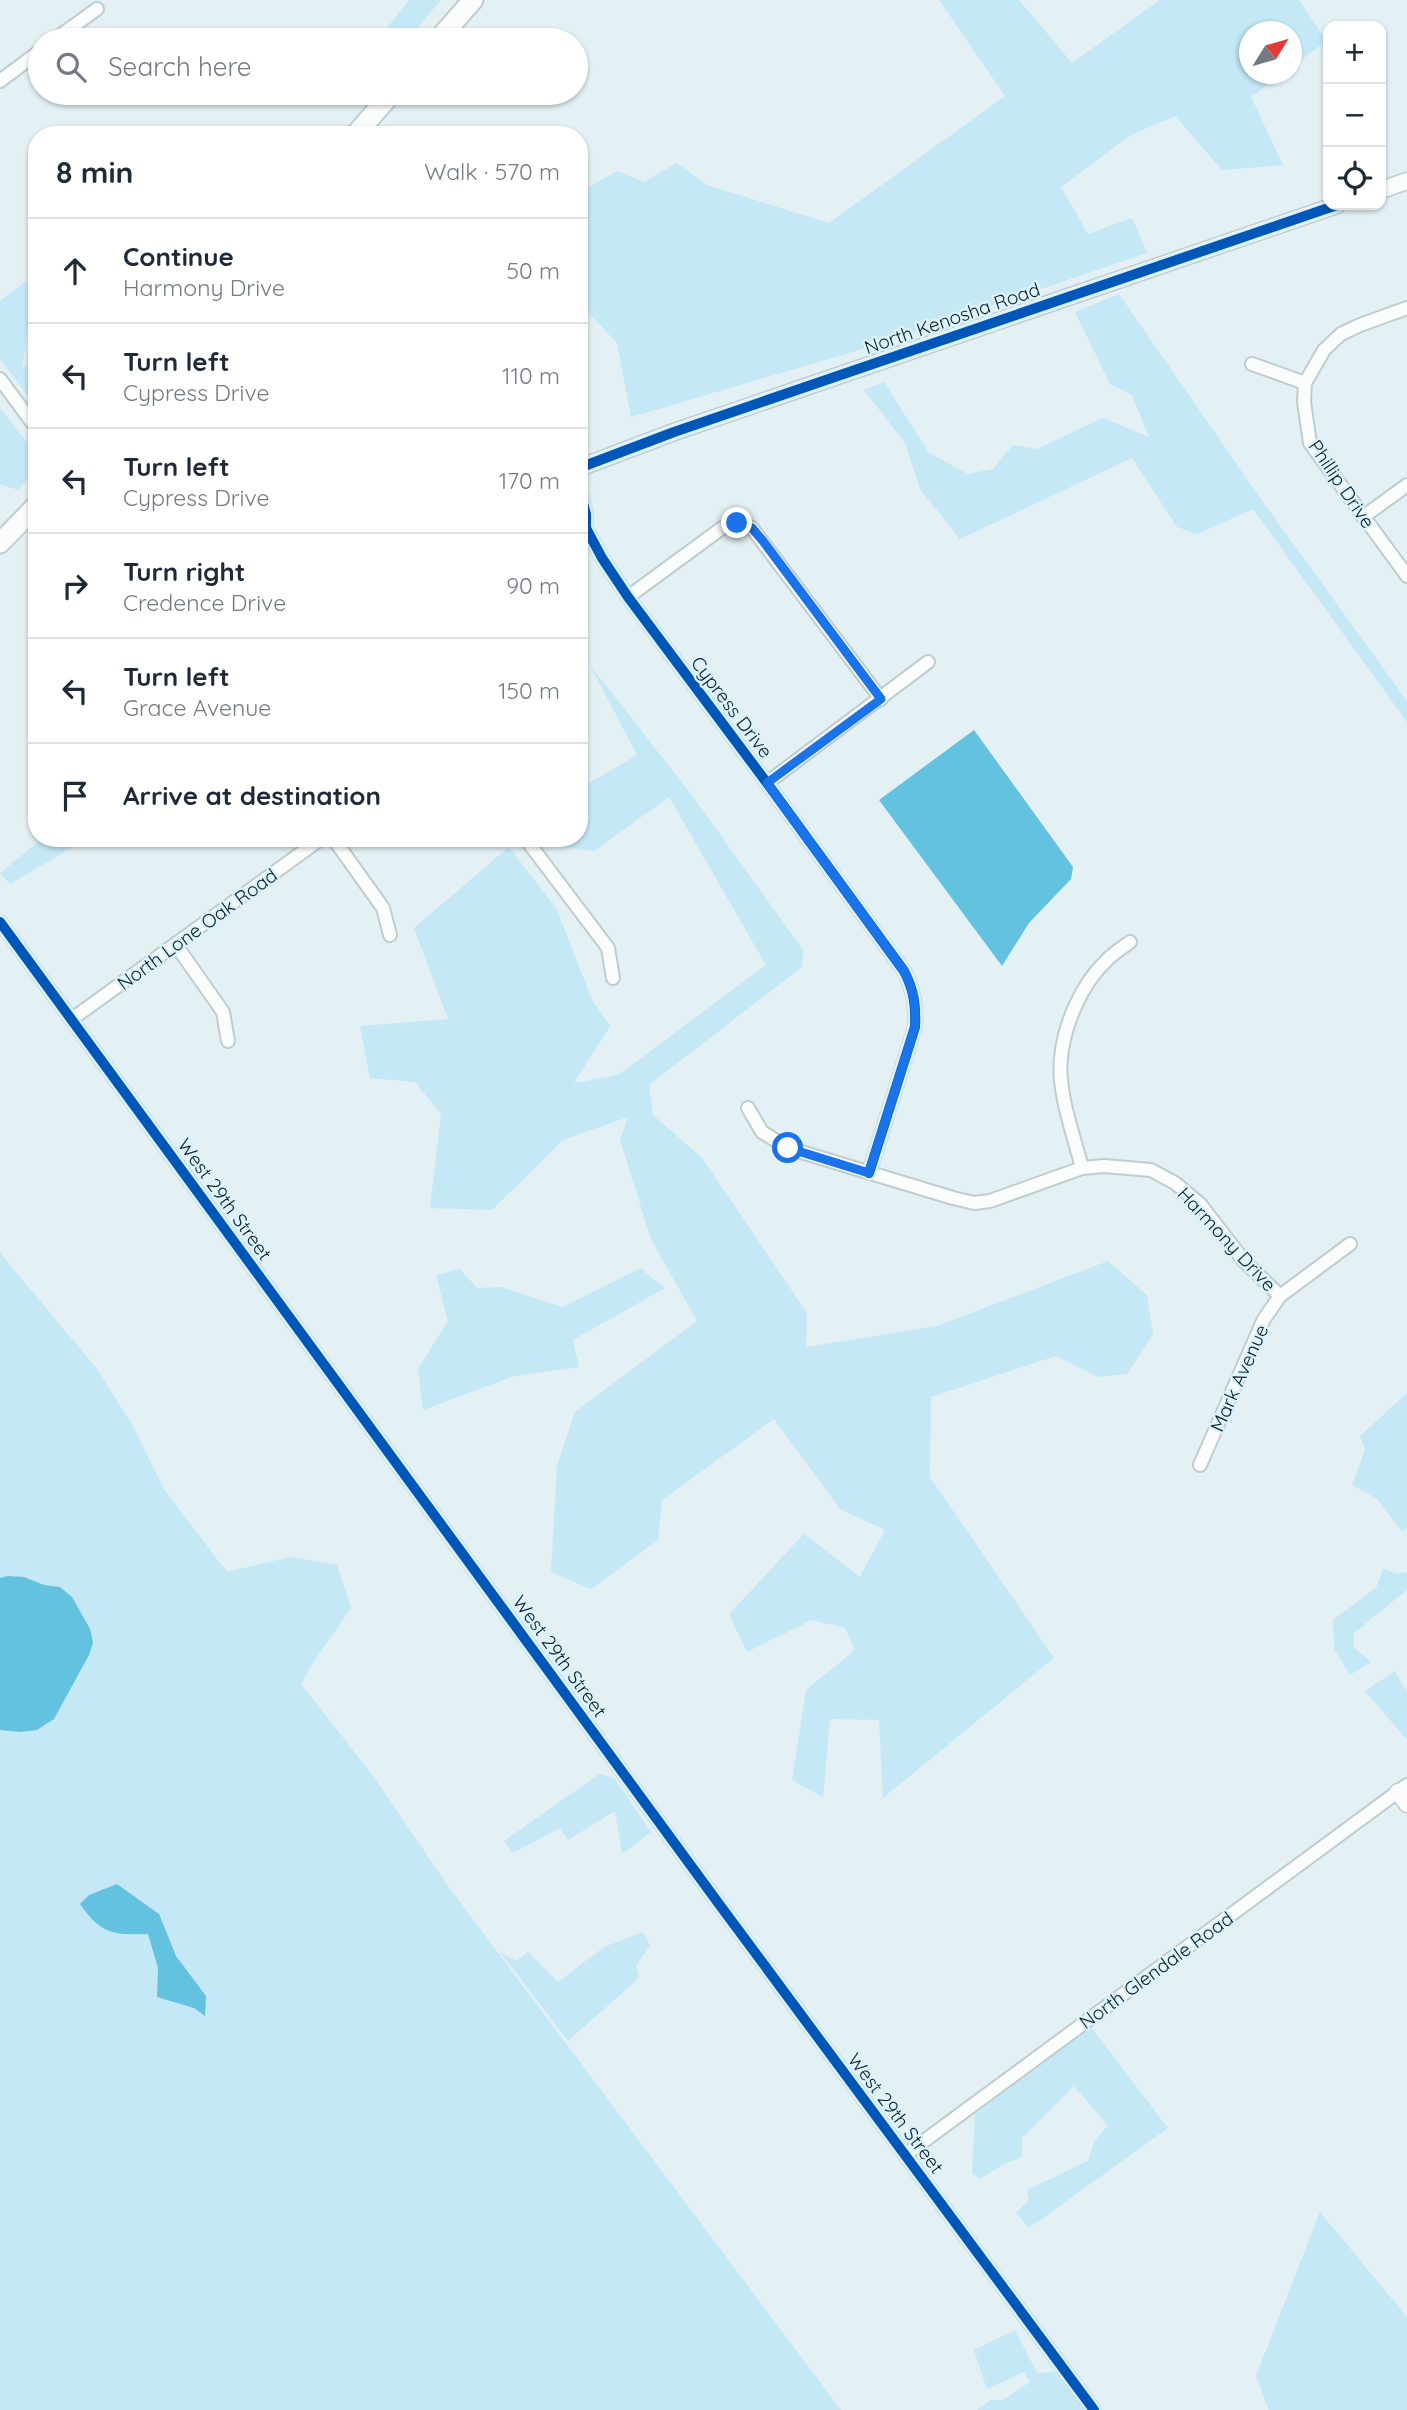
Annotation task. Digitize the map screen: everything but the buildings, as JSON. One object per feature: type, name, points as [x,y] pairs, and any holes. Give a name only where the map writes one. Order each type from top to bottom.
[{"type":"main road","points":[[448,28],[473,0]]},
{"type":"main road","points":[[363,126],[381,105]]},
{"type":"main road","points":[[0,543],[28,514]]},
{"type":"street","points":[[71,28],[97,9]]},
{"type":"street","points":[[0,81],[28,60]]},
{"type":"street","points":[[1386,188],[1407,181]]},
{"type":"street","name":"North Kenosha Road","points":[[588,465],[674,432],[1323,210]]},
{"type":"street","name":"Phillip Drive","points":[[1407,308],[1341,334],[1324,350],[1306,383],[1304,402],[1310,443],[1407,576]]},
{"type":"street","points":[[1252,364],[1306,383]]},
{"type":"street","points":[[0,379],[28,417]]},
{"type":"street","points":[[1363,517],[1407,485]]},
{"type":"street","points":[[628,597],[722,528],[737,523],[752,528],[881,699]]},
{"type":"street","name":"Cypress Drive","points":[[588,536],[628,597],[767,783],[904,971],[912,986],[916,1006],[915,1027],[869,1173]]},
{"type":"street","points":[[767,783],[928,662]]},
{"type":"street","name":"North Lone Oak Road","points":[[72,1019],[310,847]]},
{"type":"street","points":[[339,847],[383,908],[390,934]]},
{"type":"street","points":[[532,847],[608,948],[613,978]]},
{"type":"street","name":"West 29th Street","points":[[0,922],[1094,2410]]},
{"type":"street","points":[[1082,1168],[1064,1095],[1060,1059],[1070,1018],[1084,989],[1104,962],[1130,942]]},
{"type":"street","points":[[176,945],[223,1012],[228,1041]]},
{"type":"street","name":"Harmony Drive","points":[[748,1108],[762,1132],[788,1148],[974,1203],[1005,1196],[1082,1168],[1104,1166],[1151,1170],[1175,1183],[1200,1204],[1244,1261],[1280,1296]]},
{"type":"street","name":"Mark Avenue","points":[[1200,1465],[1265,1319],[1280,1296],[1350,1244]]},
{"type":"street","name":"North Glendale Road","points":[[905,2155],[1404,1794]]},
{"type":"shaded area","points":[[409,0],[441,0],[417,28],[387,28]]},
{"type":"shaded area","points":[[939,0],[1019,0],[1072,63],[1160,0],[1299,0],[1323,36],[1323,43],[1302,59],[1302,21],[1239,21],[1239,84],[1269,84],[1251,97],[1283,165],[1222,170],[1175,116],[1131,135],[1061,187],[1088,234],[1132,218],[1147,253],[873,346],[631,417],[617,343],[588,312],[588,188],[617,171],[644,182],[677,163],[707,185],[829,223],[1005,96]]},
{"type":"shaded area","points":[[26,281],[28,325],[22,368],[28,364],[28,396],[0,359],[0,301]]},
{"type":"shaded area","points":[[1119,294],[1260,498],[1407,701],[1407,722],[1253,509],[1197,534],[1177,527],[1132,458],[960,539],[920,489],[905,443],[864,390],[884,382],[929,453],[968,474],[993,469],[1013,445],[1037,449],[1103,418],[1149,437],[1132,395],[1110,384],[1075,312]]},
{"type":"shaded area","points":[[0,408],[28,444],[28,478],[18,490],[0,484]]},
{"type":"shaded area","points":[[590,665],[691,794],[803,950],[802,967],[649,1085],[653,1115],[702,1158],[807,1313],[806,1347],[937,1326],[1108,1261],[1147,1295],[1153,1334],[1127,1374],[1098,1377],[1056,1356],[931,1397],[930,1477],[1054,1658],[883,1798],[879,1720],[830,1719],[823,1797],[792,1780],[806,1690],[855,1650],[845,1628],[812,1620],[747,1652],[729,1614],[804,1534],[860,1577],[885,1530],[840,1509],[774,1419],[662,1500],[658,1540],[591,1589],[551,1572],[557,1466],[575,1412],[697,1321],[651,1239],[620,1140],[628,1117],[563,1140],[492,1210],[430,1208],[441,1114],[415,1082],[370,1078],[360,1026],[448,1019],[414,928],[509,847],[557,910],[592,1000],[610,1026],[574,1083],[618,1075],[766,965],[669,797],[594,851],[562,847],[588,847],[588,784],[637,755]]},
{"type":"shaded area","points":[[32,847],[73,847],[10,884],[0,873]]},
{"type":"shaded area","points":[[0,1253],[97,1369],[133,1426],[164,1489],[227,1572],[290,1557],[337,1565],[351,1608],[301,1684],[373,1776],[448,1886],[841,2410],[0,2410]]},
{"type":"shaded area","points":[[640,1268],[665,1288],[573,1340],[579,1367],[514,1376],[423,1410],[418,1369],[448,1321],[436,1275],[460,1269],[477,1288],[501,1287],[563,1307]]},
{"type":"shaded area","points":[[1407,1393],[1407,1528],[1402,1532],[1377,1499],[1352,1485],[1365,1450],[1360,1436]]},
{"type":"shaded area","points":[[1383,1568],[1397,1574],[1407,1572],[1407,1590],[1354,1633],[1354,1647],[1371,1662],[1350,1675],[1334,1648],[1333,1620],[1376,1588]]},
{"type":"shaded area","points":[[1395,1671],[1407,1693],[1407,1740],[1365,1691]]},
{"type":"shaded area","points":[[599,1774],[614,1778],[651,1832],[622,1854],[615,1811],[568,1840],[560,1828],[513,1853],[504,1841]]},
{"type":"shaded area","points":[[643,1932],[650,1945],[636,1966],[639,1978],[568,2041],[500,1952],[516,1961],[528,1952],[558,1982],[604,1947]]},
{"type":"shaded area","points":[[1091,2027],[1168,2128],[1029,2228],[1016,2213],[1029,2200],[1027,2190],[1088,2161],[1095,2140],[1108,2126],[1074,2086],[1022,2138],[1022,2157],[1005,2163],[980,2179],[972,2173],[975,2114]]},
{"type":"shaded area","points":[[1320,2212],[1407,2317],[1407,2410],[1269,2410],[1256,2376]]},
{"type":"shaded area","points":[[1015,2330],[1037,2373],[1055,2372],[1085,2410],[977,2410],[991,2400],[1003,2400],[1030,2382],[1024,2372],[987,2389],[974,2350]]},
{"type":"water","points":[[974,730],[1073,867],[1071,879],[1029,923],[1002,966],[879,800]]},
{"type":"water","points":[[24,1577],[44,1585],[60,1587],[72,1597],[90,1629],[93,1642],[89,1655],[54,1719],[37,1730],[0,1730],[0,1578]]},
{"type":"water","points":[[117,1884],[159,1914],[176,1956],[206,1996],[205,2016],[194,2008],[157,1997],[158,1968],[148,1934],[108,1931],[94,1921],[80,1904],[89,1895]]},
{"type":"cycle path","points":[[588,465],[674,432],[1323,210]]},
{"type":"cycle path","points":[[588,532],[628,597],[904,971],[914,998],[915,1027],[869,1173]]},
{"type":"cycle path","points":[[0,922],[719,1904],[1094,2410]]},
{"type":"route","points":[[737,523],[752,528],[763,541],[881,699],[767,783],[904,971],[912,986],[916,1006],[915,1027],[869,1173],[788,1148]]}]
